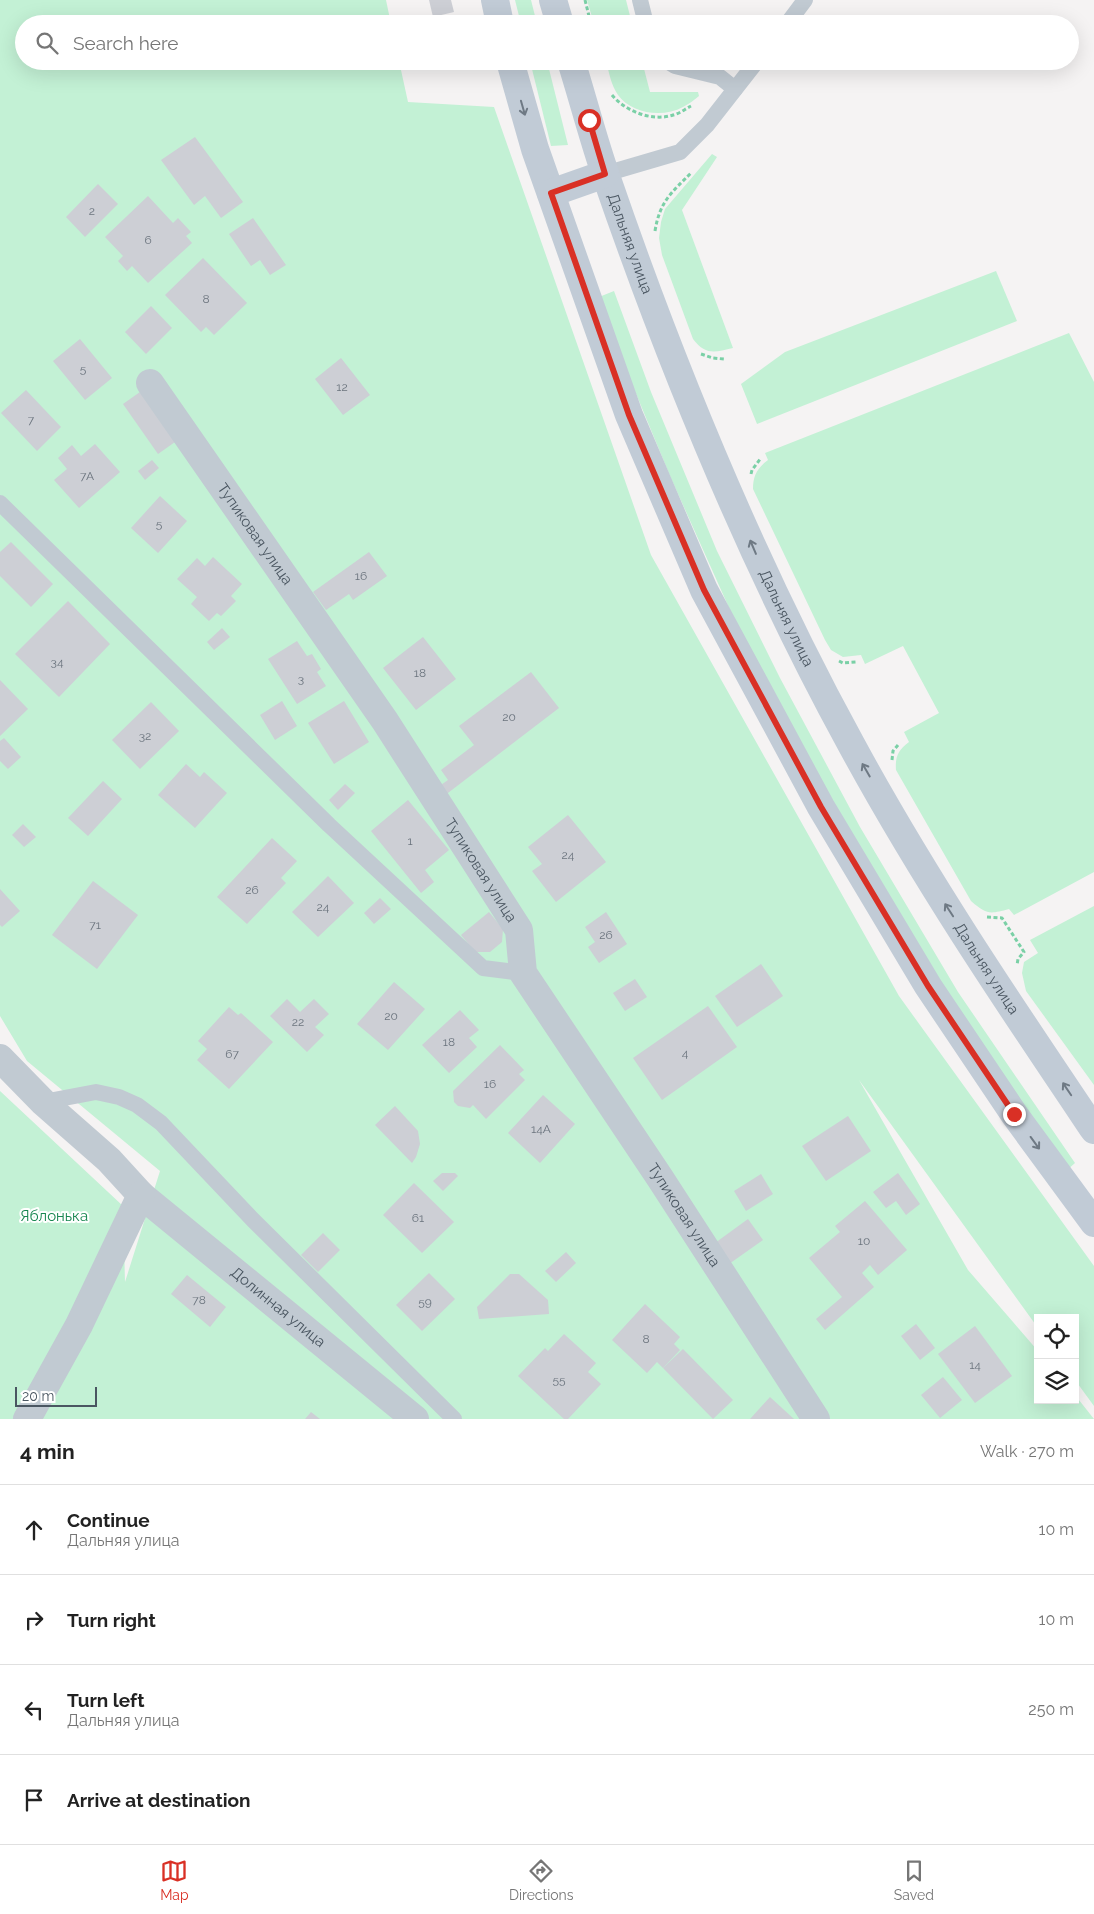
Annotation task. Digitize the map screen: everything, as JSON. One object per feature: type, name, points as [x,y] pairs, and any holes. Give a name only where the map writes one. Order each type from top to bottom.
[{"type":"main road","points":[[495,0],[498,15]]},
{"type":"main road","points":[[553,0],[557,15]]},
{"type":"main road","points":[[513,70],[535,149],[629,415],[704,590],[821,807],[928,986],[1014,1114],[1094,1223]]},
{"type":"main road","name":"Дальняя улица","points":[[574,70],[605,174],[679,374],[760,564],[846,735],[924,872],[1094,1130]]},
{"type":"main road","points":[[551,193],[605,174]]},
{"type":"street","name":"Тупиковая улица","points":[[150,383],[384,722],[520,930],[523,973],[816,1419]]},
{"type":"street","name":"Долинная улица","points":[[0,1058],[43,1102],[109,1160],[141,1195],[415,1419]]},
{"type":"street","points":[[27,1419],[79,1325],[141,1195]]},
{"type":"lane","points":[[640,0],[644,15]]},
{"type":"lane","points":[[793,15],[805,0]]},
{"type":"lane","points":[[690,70],[720,78],[735,89]]},
{"type":"lane","points":[[605,174],[680,152],[707,124],[750,70]]},
{"type":"lane","points":[[0,503],[329,825],[483,968],[523,973]]},
{"type":"lane","points":[[43,1102],[96,1092],[119,1097],[137,1105],[161,1123],[253,1220],[454,1419]]},
{"type":"path","points":[[609,89],[612,96],[624,107],[644,115],[660,117],[674,115],[691,106]]},
{"type":"path","points":[[655,234],[658,214],[668,196],[695,169]]},
{"type":"path","points":[[696,350],[700,354],[712,358],[724,359]]},
{"type":"green space","name":"Яблонька","points":[[0,0],[386,0],[389,15],[15,15],[15,70],[401,70],[408,102],[494,107],[651,555],[899,996],[1094,1266],[1094,1406],[1079,1385],[1079,1314],[1034,1314],[1034,1322],[859,1080],[968,1270],[1034,1346],[1034,1404],[1079,1404],[1079,1400],[1094,1419],[0,1419],[0,1091],[123,1206],[125,1282],[160,1171],[27,1061],[0,1016]]},
{"type":"green space","points":[[515,0],[531,0],[535,15],[519,15]]},
{"type":"green space","points":[[587,0],[626,0],[630,15],[591,15]]},
{"type":"green space","points":[[532,70],[549,70],[568,145],[551,146]]},
{"type":"green space","points":[[608,70],[644,70],[650,92],[698,92],[699,96],[687,105],[675,110],[657,113],[648,112],[639,110],[624,101],[618,95]]},
{"type":"green space","points":[[712,154],[717,157],[682,210],[733,348],[716,351],[702,348],[693,339],[662,255],[659,238],[665,209]]},
{"type":"green space","points":[[996,271],[1017,321],[757,424],[741,384],[785,352]]},
{"type":"green space","points":[[614,291],[651,392],[717,551],[780,678],[860,827],[958,992],[1075,1163],[1066,1171],[887,900],[800,745],[730,610],[670,476],[613,338],[599,297]]},
{"type":"green space","points":[[1069,333],[1094,382],[1094,872],[1014,915],[1009,909],[997,912],[985,911],[971,901],[896,770],[898,754],[909,742],[904,732],[939,713],[903,646],[865,664],[861,655],[843,657],[831,650],[753,489],[753,484],[756,473],[768,460],[765,453]]},
{"type":"green space","points":[[1094,906],[1094,1085],[1026,991],[1022,973],[1024,962],[1038,953],[1030,940]]},
{"type":"building","points":[[429,0],[451,0],[454,12],[433,15]]},
{"type":"building","points":[[195,137],[243,202],[221,218],[205,196],[194,205],[161,160]]},
{"type":"building","points":[[98,184],[118,204],[85,237],[66,217]]},
{"type":"building","points":[[148,196],[173,223],[178,218],[191,232],[186,236],[192,243],[148,283],[132,266],[127,271],[118,261],[123,256],[105,237]]},
{"type":"building","points":[[253,218],[286,265],[270,275],[260,260],[251,266],[229,234]]},
{"type":"building","points":[[203,258],[247,303],[214,335],[206,327],[201,332],[165,295]]},
{"type":"building","points":[[151,306],[172,328],[146,354],[125,332]]},
{"type":"building","points":[[80,339],[112,378],[85,400],[53,361]]},
{"type":"building","points":[[341,358],[370,395],[343,415],[315,379]]},
{"type":"building","points":[[26,390],[61,427],[37,451],[1,413]]},
{"type":"building","points":[[140,392],[175,442],[158,454],[123,404]]},
{"type":"building","points":[[95,444],[120,472],[79,508],[54,480],[67,469],[58,458],[72,445],[81,456]]},
{"type":"building","points":[[152,460],[159,468],[145,480],[138,471]]},
{"type":"building","points":[[160,496],[187,521],[158,553],[131,528]]},
{"type":"building","points":[[11,542],[53,584],[31,607],[0,576],[0,552]]},
{"type":"building","points":[[369,552],[387,576],[353,600],[349,594],[326,610],[313,592]]},
{"type":"building","points":[[213,557],[242,584],[231,596],[236,601],[221,616],[217,613],[209,621],[191,604],[197,597],[177,579],[197,558],[205,566]]},
{"type":"building","points":[[68,601],[110,644],[59,697],[15,654]]},
{"type":"building","points":[[222,628],[230,637],[214,650],[207,642]]},
{"type":"building","points":[[423,637],[456,679],[416,710],[383,668]]},
{"type":"building","points":[[297,641],[307,656],[312,654],[321,669],[317,672],[326,686],[297,704],[268,659]]},
{"type":"building","points":[[531,672],[559,708],[444,796],[438,787],[448,780],[441,770],[474,745],[459,726]]},
{"type":"building","points":[[0,680],[28,709],[0,736]]},
{"type":"building","points":[[282,701],[297,726],[275,740],[260,715]]},
{"type":"building","points":[[344,701],[369,742],[334,764],[308,723]]},
{"type":"building","points":[[151,702],[179,731],[140,769],[112,740]]},
{"type":"building","points":[[4,738],[21,757],[8,769],[0,761],[0,741]]},
{"type":"building","points":[[186,764],[200,777],[204,772],[227,793],[195,828],[158,795]]},
{"type":"building","points":[[103,781],[122,799],[88,836],[68,818]]},
{"type":"building","points":[[345,784],[355,793],[338,810],[329,800]]},
{"type":"building","points":[[408,800],[449,850],[425,870],[434,882],[421,893],[371,831]]},
{"type":"building","points":[[568,815],[606,862],[556,902],[532,871],[542,864],[528,847]]},
{"type":"building","points":[[23,824],[36,837],[24,847],[12,835]]},
{"type":"building","points":[[272,838],[297,861],[281,878],[286,883],[247,924],[217,897]]},
{"type":"building","points":[[328,876],[354,903],[318,937],[292,912]]},
{"type":"building","points":[[93,881],[138,915],[97,969],[52,935]]},
{"type":"building","points":[[0,889],[20,911],[2,927],[0,925]]},
{"type":"building","points":[[380,898],[391,909],[374,924],[364,913]]},
{"type":"building","points":[[489,912],[503,929],[502,942],[490,952],[475,952],[461,935]]},
{"type":"building","points":[[606,912],[627,944],[599,963],[588,947],[595,942],[585,927]]},
{"type":"building","points":[[761,964],[783,996],[737,1027],[715,996]]},
{"type":"building","points":[[635,979],[647,997],[625,1011],[613,993]]},
{"type":"building","points":[[394,982],[425,1009],[388,1050],[357,1024]]},
{"type":"building","points":[[287,999],[300,1012],[314,999],[329,1014],[315,1027],[324,1035],[307,1052],[270,1016]]},
{"type":"building","points":[[708,1006],[737,1047],[662,1100],[633,1058]]},
{"type":"building","points":[[229,1007],[238,1015],[241,1013],[273,1042],[229,1089],[197,1060],[207,1049],[198,1041]]},
{"type":"building","points":[[460,1010],[479,1030],[469,1038],[477,1047],[449,1073],[422,1045]]},
{"type":"building","points":[[500,1045],[524,1070],[519,1074],[525,1080],[486,1119],[473,1105],[470,1108],[458,1106],[454,1102],[453,1091]]},
{"type":"building","points":[[543,1095],[575,1124],[540,1163],[508,1133]]},
{"type":"building","points":[[395,1106],[418,1131],[420,1144],[412,1163],[375,1125]]},
{"type":"building","points":[[848,1116],[871,1151],[826,1181],[802,1146]]},
{"type":"building","points":[[442,1173],[455,1173],[458,1176],[443,1191],[433,1181]]},
{"type":"building","points":[[898,1173],[920,1204],[906,1215],[896,1201],[886,1208],[873,1192]]},
{"type":"building","points":[[761,1174],[773,1194],[746,1211],[734,1191]]},
{"type":"building","points":[[414,1183],[454,1222],[422,1253],[383,1215]]},
{"type":"building","points":[[865,1201],[907,1250],[878,1275],[870,1265],[862,1273],[874,1287],[825,1330],[816,1319],[842,1297],[809,1258],[840,1232],[835,1226]]},
{"type":"building","points":[[748,1219],[763,1240],[729,1264],[715,1243]]},
{"type":"building","points":[[323,1233],[340,1250],[318,1272],[301,1255]]},
{"type":"building","points":[[566,1252],[576,1263],[556,1282],[545,1271]]},
{"type":"building","points":[[429,1273],[455,1299],[422,1331],[396,1305]]},
{"type":"building","points":[[510,1274],[519,1274],[548,1300],[549,1314],[479,1319],[477,1307]]},
{"type":"building","points":[[187,1275],[226,1307],[210,1327],[171,1294]]},
{"type":"building","points":[[645,1304],[680,1337],[674,1344],[680,1350],[663,1368],[657,1362],[647,1373],[612,1340]]},
{"type":"building","points":[[916,1324],[935,1348],[920,1360],[901,1336]]},
{"type":"building","points":[[975,1326],[1012,1376],[975,1403],[938,1354]]},
{"type":"building","points":[[564,1334],[596,1363],[588,1372],[601,1384],[568,1419],[564,1419],[518,1376],[545,1348],[548,1351]]},
{"type":"building","points":[[683,1349],[733,1400],[713,1419],[663,1368]]},
{"type":"building","points":[[943,1377],[962,1400],[940,1418],[921,1395]]},
{"type":"building","points":[[770,1397],[794,1419],[750,1419]]},
{"type":"building","points":[[311,1412],[320,1419],[305,1419]]},
{"type":"route","points":[[589,120],[605,174],[551,193],[629,415],[704,590],[821,807],[928,986],[1014,1114]]}]
